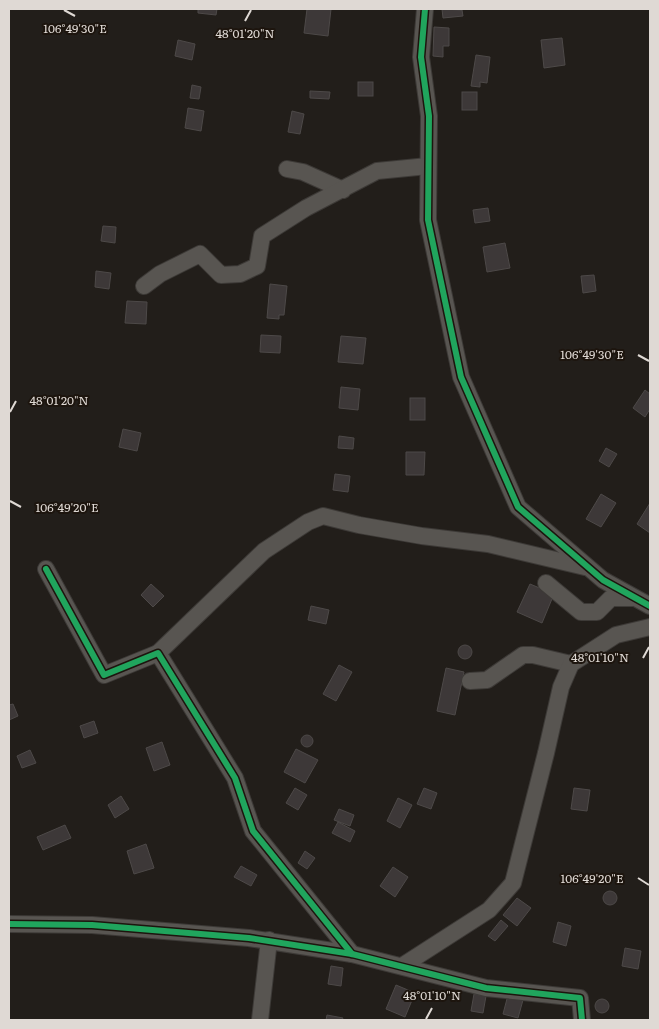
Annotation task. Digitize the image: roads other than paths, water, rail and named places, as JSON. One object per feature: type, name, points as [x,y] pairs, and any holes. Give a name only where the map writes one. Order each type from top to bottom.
[{"type":"street","points":[[425,9],[421,58],[429,116],[428,220],[461,377],[518,507],[603,580],[650,606]]},
{"type":"street","points":[[144,286],[160,274],[200,254],[221,275],[240,274],[257,266],[262,236],[306,208],[377,171],[428,166]]},
{"type":"street","points":[[287,169],[303,172],[343,190]]},
{"type":"street","points":[[46,569],[104,676],[158,653],[264,551],[308,522],[323,516],[377,529],[488,544],[588,568]]},
{"type":"street","points":[[546,583],[581,612],[597,612],[611,598],[636,598]]},
{"type":"street","points":[[402,966],[489,910],[513,883],[546,753],[560,686],[571,664],[616,635],[650,627]]},
{"type":"street","points":[[158,653],[234,778],[253,831],[352,954]]},
{"type":"street","points":[[470,681],[487,680],[523,655],[533,655],[571,664]]},
{"type":"street","points":[[9,924],[92,925],[269,940],[352,954],[486,988],[580,998],[582,1020]]},
{"type":"street","points":[[260,1020],[269,940]]}]
